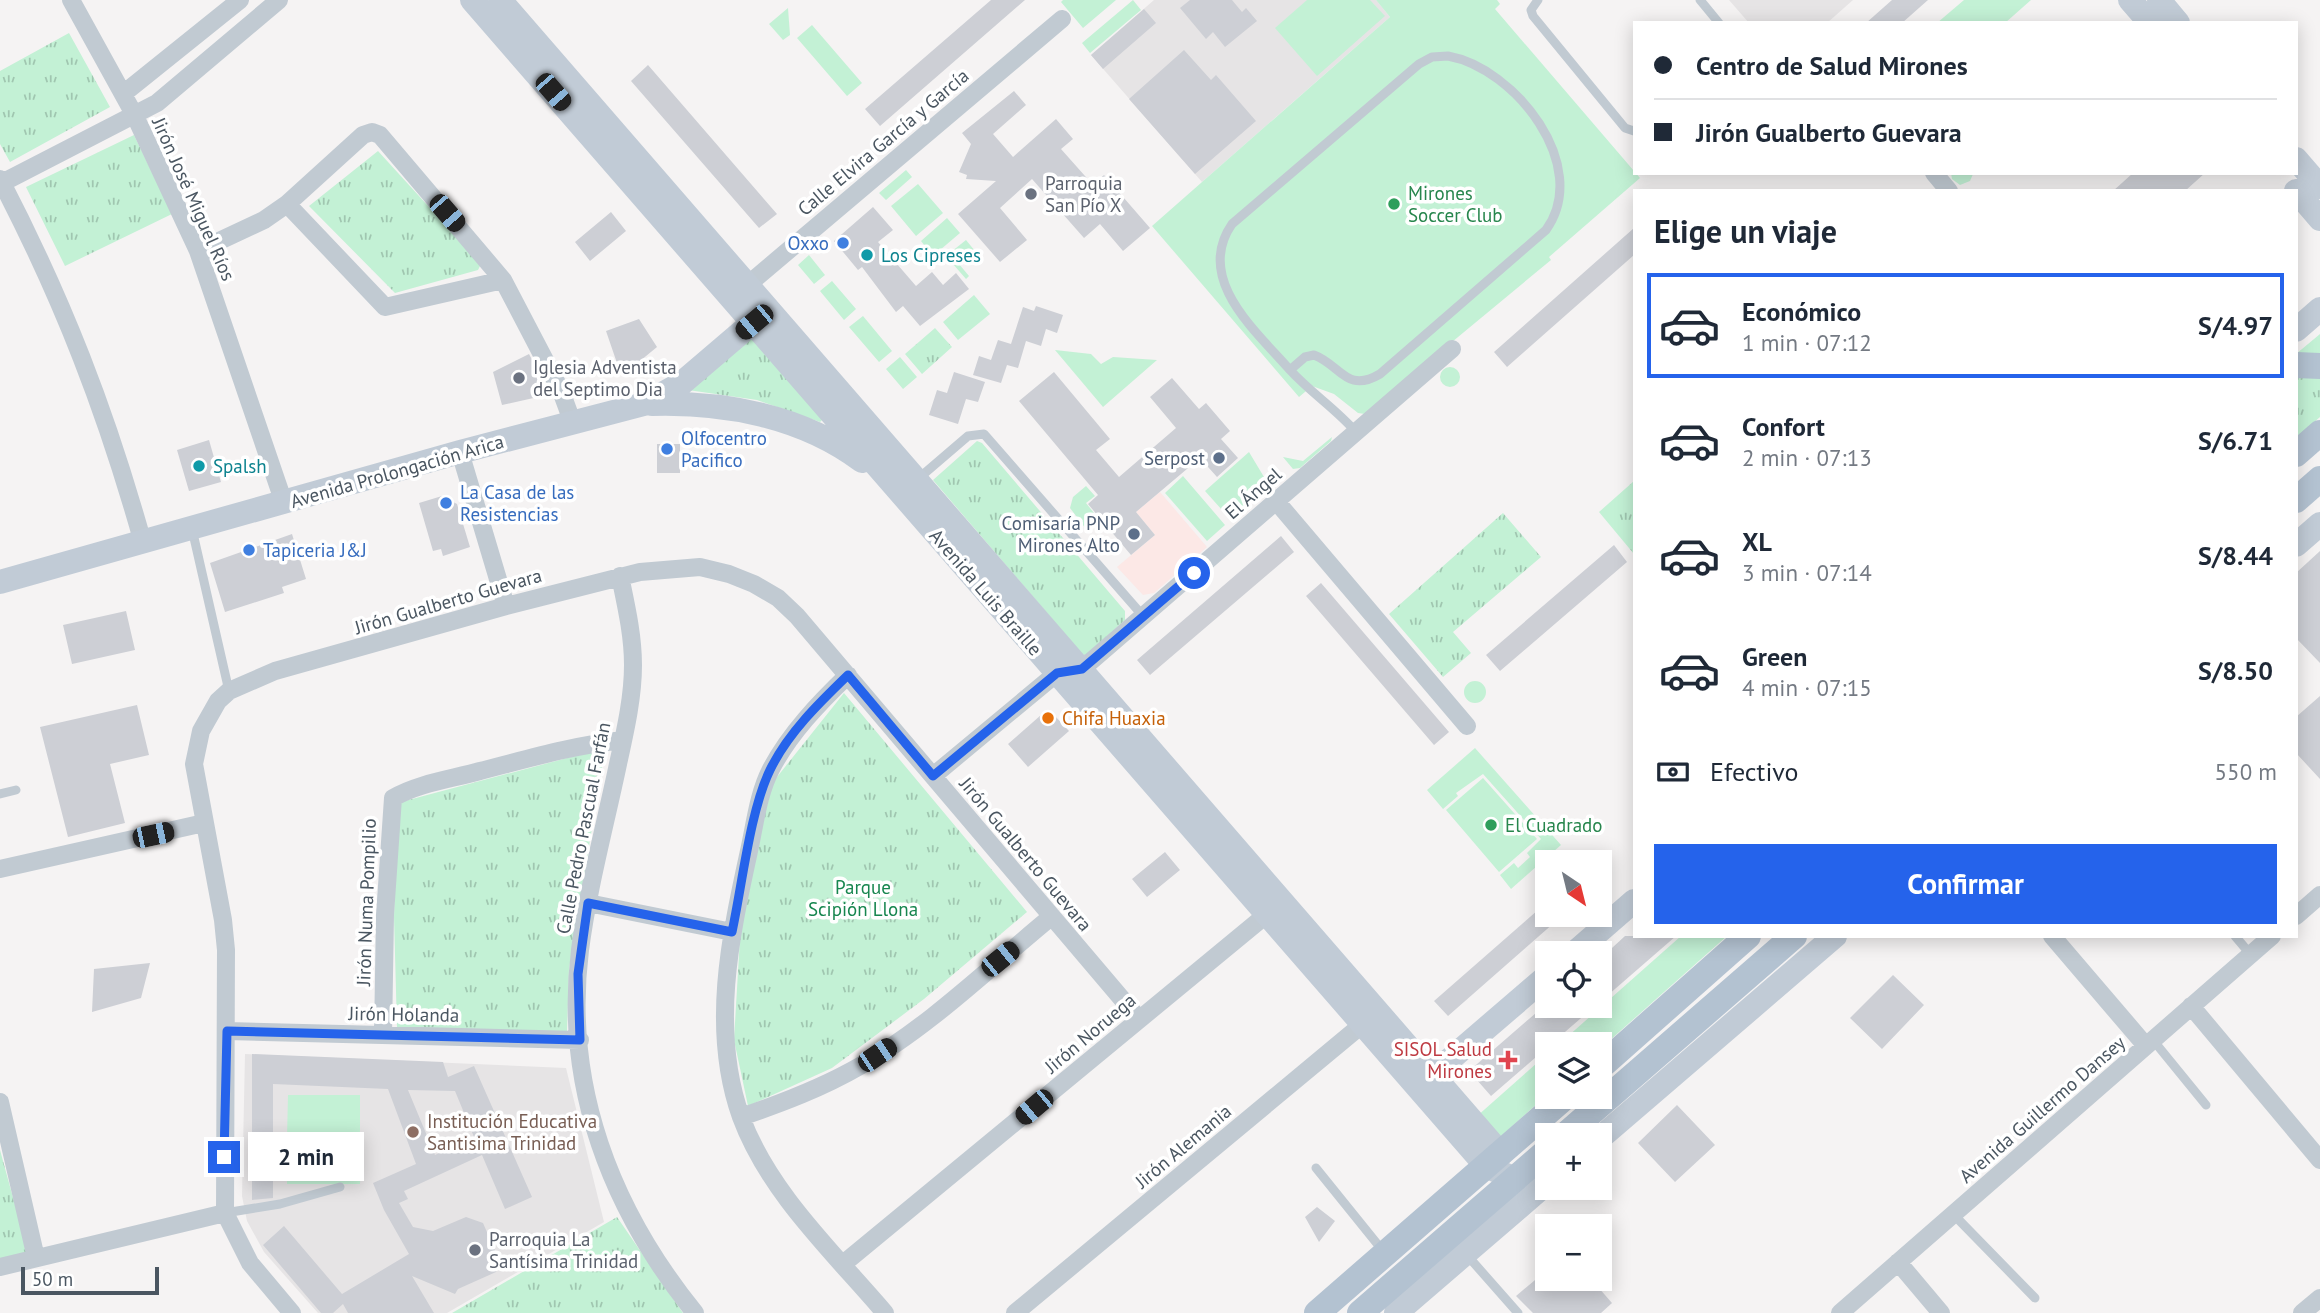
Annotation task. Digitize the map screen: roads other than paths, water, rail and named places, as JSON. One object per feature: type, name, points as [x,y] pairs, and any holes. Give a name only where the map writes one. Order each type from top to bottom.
[{"type":"main road","points":[[2298,365],[2320,366]]},
{"type":"main road","points":[[2298,452],[2320,433]]},
{"type":"main road","points":[[2298,498],[2320,479]]},
{"type":"main road","points":[[2298,512],[2320,502]]},
{"type":"main road","points":[[1612,1056],[1746,938]]},
{"type":"main road","points":[[1579,1123],[1792,938]]},
{"type":"main road","points":[[1317,1313],[1551,1109]]},
{"type":"main road","points":[[1360,1313],[1535,1162]]},
{"type":"street","name":"Jirón José Miguel Ríos","points":[[71,0],[135,116],[198,251],[284,503]]},
{"type":"street","points":[[123,94],[240,0]]},
{"type":"street","points":[[143,542],[120,461],[93,382],[59,298],[1,182],[158,103],[279,0]]},
{"type":"street","name":"Avenida Luis Braille","points":[[472,0],[740,291]]},
{"type":"street","name":"Avenida Luis Braille","points":[[500,0],[761,316],[889,481],[1266,915],[1370,1017],[1433,1074],[1494,1160]]},
{"type":"street","points":[[2130,0],[2148,21]]},
{"type":"street","points":[[2159,0],[2176,21]]},
{"type":"street","name":"Calle Elvira García y García","points":[[740,291],[1062,19]]},
{"type":"street","points":[[198,251],[264,220],[288,204],[363,135],[372,132],[380,135],[503,280],[561,391],[572,421]]},
{"type":"street","points":[[2298,161],[2320,187]]},
{"type":"street","points":[[1936,175],[1947,189]]},
{"type":"street","points":[[2283,175],[2294,189]]},
{"type":"street","points":[[2298,193],[2320,219]]},
{"type":"street","points":[[288,204],[385,307],[503,280]]},
{"type":"street","points":[[2298,328],[2320,309]]},
{"type":"street","name":"Avenida Luis Braille","points":[[761,316],[917,479],[1082,669],[1370,1017],[1494,1160],[1515,1179],[1535,1178]]},
{"type":"street","name":"Avenida Prolongación Arica","points":[[0,582],[572,421],[644,404],[682,383],[761,316]]},
{"type":"street","name":"El Ángel","points":[[1082,669],[1452,349]]},
{"type":"street","points":[[644,404],[690,403],[778,419],[855,455],[889,481]]},
{"type":"street","points":[[460,452],[506,606]]},
{"type":"street","points":[[1276,501],[1467,726]]},
{"type":"street","points":[[2298,543],[2320,524]]},
{"type":"street","name":"Jirón Gualberto Guevara","points":[[292,1313],[250,1263],[225,1213],[227,1031],[223,920],[195,780],[195,750],[209,715],[229,691],[275,671],[621,576],[700,567],[754,584],[778,598],[797,616],[1139,1019]]},
{"type":"street","name":"Calle Pedro Pascual Farfán","points":[[621,576],[633,666],[623,740],[588,903],[578,974],[580,1040],[589,1110],[617,1192],[654,1261],[695,1313]]},
{"type":"street","points":[[933,776],[1057,673],[1082,669]]},
{"type":"street","points":[[848,675],[805,719],[770,771],[761,794],[732,932],[725,998],[726,1037],[741,1117],[774,1180],[885,1313]]},
{"type":"street","name":"Jirón Numa Pompilio","points":[[383,1035],[387,863],[393,798],[405,791],[504,765],[580,746],[623,740]]},
{"type":"street","points":[[0,869],[204,823]]},
{"type":"street","points":[[2298,914],[2320,895]]},
{"type":"street","points":[[1588,941],[1633,902]]},
{"type":"street","points":[[588,903],[732,932]]},
{"type":"street","name":"Jirón Noruega","points":[[843,1264],[1266,915]]},
{"type":"street","points":[[741,1117],[825,1084],[863,1065],[929,1017],[1051,916]]},
{"type":"street","points":[[1612,1128],[1833,938]]},
{"type":"street","points":[[2054,938],[2150,1043]]},
{"type":"street","name":"Avenida Guillermo Dansey","points":[[1840,1313],[2270,938]]},
{"type":"street","points":[[1433,1074],[1535,986]]},
{"type":"street","points":[[2191,1006],[2320,1160]]},
{"type":"street","name":"Jirón Alemania","points":[[1015,1313],[1370,1017]]},
{"type":"street","name":"Jirón Holanda","points":[[227,1031],[580,1040]]},
{"type":"street","points":[[0,1102],[2,1122],[36,1258]]},
{"type":"street","points":[[1396,1313],[1535,1193]]},
{"type":"street","points":[[0,1266],[225,1213]]},
{"type":"street","points":[[1898,1262],[1941,1313]]},
{"type":"street","points":[[2302,1313],[2320,1298]]},
{"type":"lane","points":[[1538,0],[1531,10],[1533,16],[1625,128],[1633,131]]},
{"type":"lane","points":[[1700,0],[1717,21]]},
{"type":"lane","points":[[1290,370],[1305,357],[1314,355],[1351,380],[1371,379],[1546,230],[1556,216],[1562,188],[1559,170],[1545,133],[1513,92],[1479,64],[1448,55],[1432,57],[1419,64],[1232,225],[1223,237],[1219,252],[1223,283],[1241,314],[1290,370],[1315,396],[1334,407],[1356,432]]},
{"type":"lane","points":[[917,479],[968,436],[984,434],[1143,617]]},
{"type":"lane","points":[[192,529],[229,691]]},
{"type":"lane","points":[[0,794],[16,790]]},
{"type":"lane","points":[[2237,938],[2251,955]]},
{"type":"lane","points":[[2150,1043],[2206,1105]]},
{"type":"lane","points":[[1316,1168],[1385,1254]]},
{"type":"lane","points":[[225,1213],[280,1204],[340,1187]]},
{"type":"lane","points":[[1953,1214],[2035,1298]]},
{"type":"lane","points":[[1465,1254],[1518,1313]]},
{"type":"place","name":"Parroquia San Pío X","points":[[1031,194]]},
{"type":"place","name":"Mirones Soccer Club","points":[[1394,204]]},
{"type":"place","name":"Oxxo","points":[[843,243]]},
{"type":"place","name":"Los Cipreses","points":[[867,255]]},
{"type":"place","name":"Iglesia Adventista del Septimo Dia","points":[[519,378]]},
{"type":"place","name":"Olfocentro Pacifico","points":[[667,449]]},
{"type":"place","name":"Serpost","points":[[1219,458]]},
{"type":"place","name":"Spalsh","points":[[199,466]]},
{"type":"place","name":"La Casa de las Resistencias","points":[[446,503]]},
{"type":"place","name":"Comisaría PNP Mirones Alto","points":[[1134,534]]},
{"type":"place","name":"Tapiceria J&J","points":[[249,550]]},
{"type":"place","name":"Chifa Huaxia","points":[[1048,718]]},
{"type":"place","name":"El Cuadrado","points":[[1491,825]]},
{"type":"place","name":"SISOL Salud Mirones","points":[[1508,1060]]},
{"type":"place","name":"Institución Educativa Santisima Trinidad","points":[[413,1132]]},
{"type":"place","name":"Parroquia La Santísima Trinidad","points":[[475,1250]]},
{"type":"park label","name":"Parque Scipión Llona","points":[[863,898]]}]
